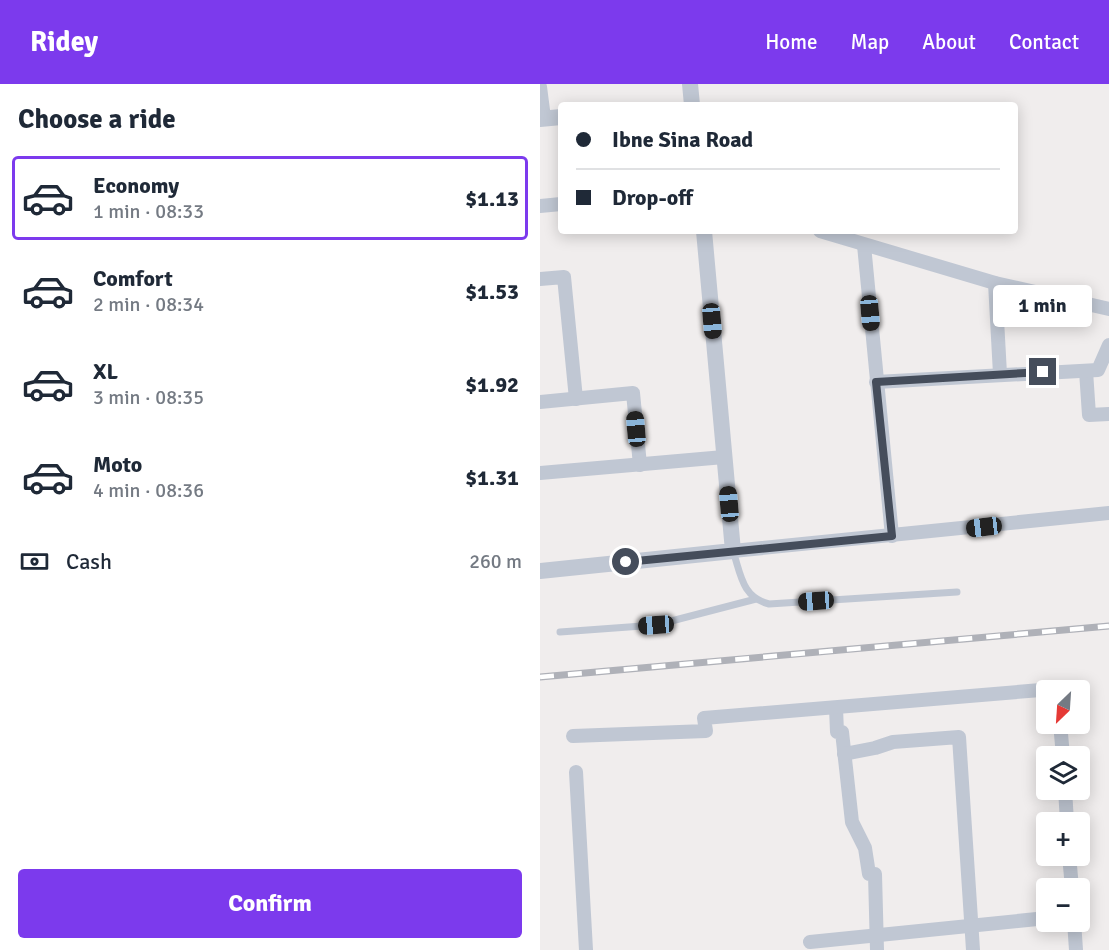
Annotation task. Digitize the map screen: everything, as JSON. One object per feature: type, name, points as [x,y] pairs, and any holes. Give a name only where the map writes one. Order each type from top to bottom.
[{"type":"street","points":[[690,84],[692,102]]},
{"type":"street","points":[[540,87],[542,119],[558,117]]},
{"type":"street","points":[[540,206],[558,204]]},
{"type":"street","points":[[704,234],[733,551]]},
{"type":"street","points":[[829,234],[995,283],[1109,309]]},
{"type":"street","points":[[864,245],[892,536]]},
{"type":"street","points":[[540,279],[564,277],[576,399]]},
{"type":"street","points":[[995,283],[1000,374]]},
{"type":"street","points":[[876,382],[1098,370],[1109,345]]},
{"type":"street","points":[[1086,371],[1089,415],[1109,414]]},
{"type":"street","points":[[540,402],[633,393],[640,465]]},
{"type":"street","points":[[540,473],[724,457]]},
{"type":"street","points":[[540,571],[1109,513]]},
{"type":"street","points":[[573,736],[706,730],[704,718],[1036,690]]},
{"type":"street","points":[[836,708],[837,732],[842,732],[852,822],[865,848],[869,874],[875,874],[877,950]]},
{"type":"street","points":[[844,754],[875,748],[893,741],[959,737],[973,950]]},
{"type":"street","points":[[576,772],[585,950]]},
{"type":"street","points":[[810,942],[1036,919]]},
{"type":"street","points":[[1075,932],[1076,950]]},
{"type":"lane","points":[[733,551],[747,592],[756,599],[769,604],[957,592]]},
{"type":"lane","points":[[560,632],[656,625],[756,599]]},
{"type":"railway","points":[[540,677],[1109,626]]},
{"type":"route","points":[[626,562],[892,536],[876,382],[1043,372]]}]
